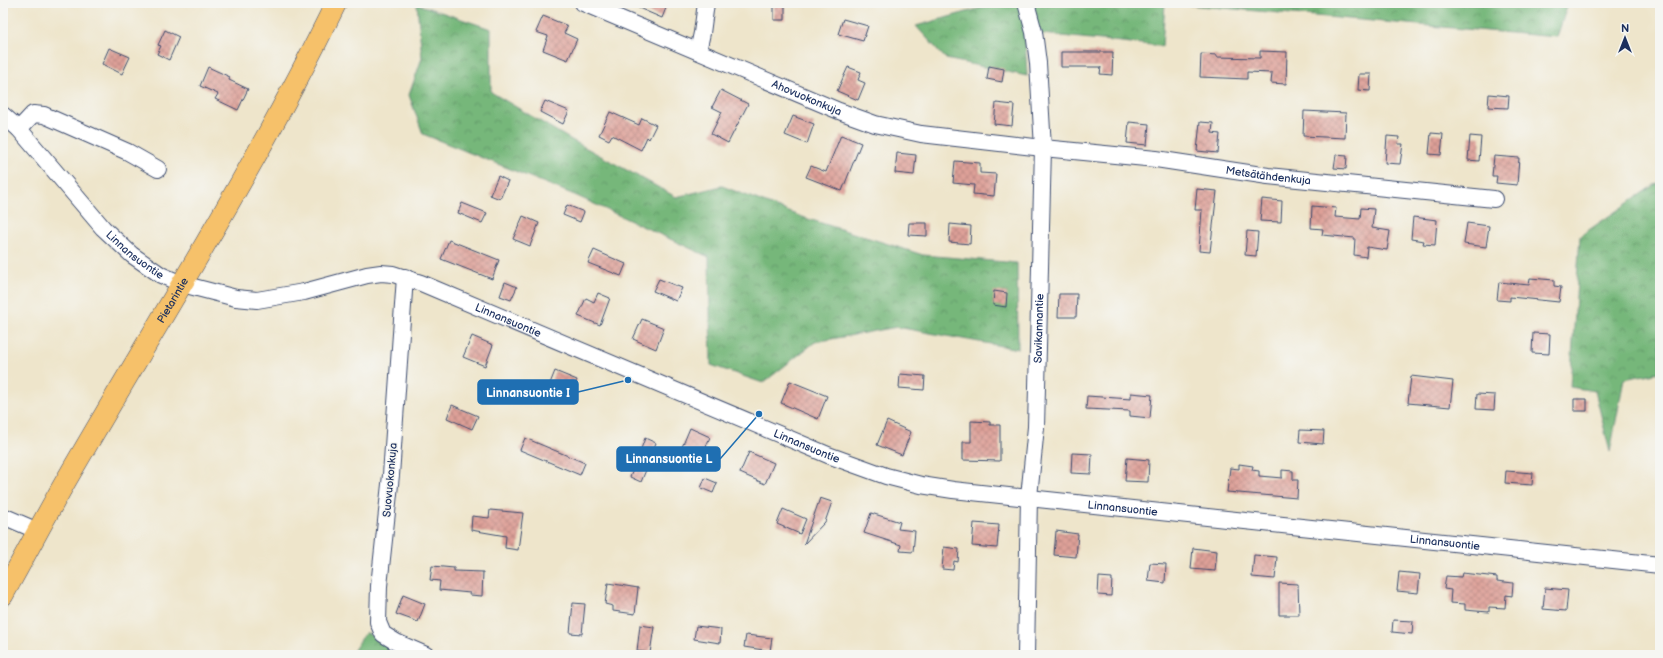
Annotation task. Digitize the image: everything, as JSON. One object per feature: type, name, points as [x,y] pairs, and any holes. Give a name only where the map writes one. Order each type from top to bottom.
[{"type":"main road","name":"Pietarintie","points":[[3,595],[70,473],[262,147],[310,57],[336,3]]},
{"type":"street","name":"Ahovuokonkuja","points":[[582,3],[839,111],[875,124],[921,134],[1043,148]]},
{"type":"street","points":[[698,51],[706,3]]},
{"type":"street","name":"Savikannantie","points":[[1026,3],[1034,32],[1038,63],[1043,148],[1036,427],[1029,497],[1026,655]]},
{"type":"street","points":[[18,130],[33,114],[44,115],[128,152],[158,169]]},
{"type":"street","name":"Linnansuontie","points":[[3,115],[18,130],[103,228],[132,254],[161,275],[182,284],[236,298],[257,300],[304,292],[367,275],[382,273],[421,282],[828,455],[886,476],[921,485],[946,489],[1660,565]]},
{"type":"street","name":"Metsätähdenkuja","points":[[1043,148],[1156,159],[1268,176],[1494,199]]},
{"type":"street","name":"Suovuokonkuja","points":[[405,278],[391,476],[379,586],[378,622],[383,634],[396,642],[426,655]]},
{"type":"street","points":[[3,516],[38,531]]},
{"type":"green space","points":[[999,3],[1165,3],[1162,46],[1041,34],[1025,37],[1027,76],[946,59],[916,26]]},
{"type":"green space","points":[[1165,3],[1568,3],[1557,37]]},
{"type":"green space","points":[[417,4],[491,29],[491,92],[568,138],[676,197],[722,186],[802,217],[923,255],[1017,263],[1018,349],[897,327],[815,342],[763,383],[711,365],[709,257],[577,196],[423,134],[409,95],[422,58]]},
{"type":"green space","points":[[1660,183],[1660,372],[1624,379],[1610,452],[1595,391],[1570,387],[1580,236],[1654,185]]},
{"type":"green space","points":[[366,632],[402,655],[354,655],[354,650]]},
{"type":"building","points":[[627,3],[668,3],[662,18]]},
{"type":"building","points":[[774,3],[785,3],[785,20],[774,20]]},
{"type":"building","points":[[543,16],[568,26],[564,33],[577,39],[568,60],[543,50],[548,36],[536,32]]},
{"type":"building","points":[[843,19],[868,26],[863,41],[838,34]]},
{"type":"building","points":[[165,30],[179,37],[169,60],[157,54],[161,46],[158,45]]},
{"type":"building","points":[[109,48],[130,57],[122,74],[102,64]]},
{"type":"building","points":[[1260,51],[1287,52],[1286,84],[1271,83],[1272,73],[1247,72],[1247,79],[1200,77],[1201,54],[1217,55],[1217,57],[1260,58]]},
{"type":"building","points":[[1061,52],[1113,52],[1112,75],[1100,74],[1101,67],[1061,67]]},
{"type":"building","points":[[989,66],[1004,69],[1002,82],[987,79]]},
{"type":"building","points":[[208,67],[230,77],[229,80],[248,89],[238,110],[215,99],[218,94],[200,86]]},
{"type":"building","points":[[848,67],[861,72],[858,80],[865,83],[858,100],[837,91]]},
{"type":"building","points":[[1359,74],[1371,74],[1370,91],[1358,90]]},
{"type":"building","points":[[721,90],[748,104],[728,143],[711,134],[722,112],[712,107]]},
{"type":"building","points":[[1489,94],[1509,96],[1508,108],[1488,107]]},
{"type":"building","points":[[545,101],[569,111],[563,124],[540,112]]},
{"type":"building","points":[[996,103],[1014,105],[1012,126],[994,124]]},
{"type":"building","points":[[1304,111],[1346,113],[1345,138],[1303,136]]},
{"type":"building","points":[[610,112],[639,125],[642,118],[656,125],[649,139],[647,137],[641,150],[612,135],[609,140],[599,135]]},
{"type":"building","points":[[793,116],[814,124],[807,144],[785,135]]},
{"type":"building","points":[[1129,122],[1149,124],[1147,145],[1127,143]]},
{"type":"building","points":[[1200,122],[1213,123],[1212,133],[1220,134],[1218,153],[1197,151]]},
{"type":"building","points":[[1431,133],[1443,134],[1441,155],[1429,154]]},
{"type":"building","points":[[841,135],[861,143],[842,191],[806,177],[811,166],[826,172]]},
{"type":"building","points":[[1387,136],[1399,137],[1398,144],[1403,144],[1400,164],[1385,163]]},
{"type":"building","points":[[1470,136],[1481,137],[1479,161],[1468,160]]},
{"type":"building","points":[[897,153],[916,155],[914,175],[895,173]]},
{"type":"building","points":[[1336,155],[1347,156],[1346,169],[1334,168]]},
{"type":"building","points":[[1494,156],[1519,158],[1517,185],[1496,183],[1497,176],[1492,176]]},
{"type":"building","points":[[955,161],[980,163],[980,173],[996,174],[994,196],[973,194],[974,185],[953,183]]},
{"type":"building","points":[[498,176],[508,181],[500,199],[490,195]]},
{"type":"building","points":[[1197,189],[1217,191],[1210,252],[1199,251],[1202,210],[1195,210]]},
{"type":"building","points":[[1262,199],[1282,201],[1281,222],[1260,221]]},
{"type":"building","points":[[462,203],[487,213],[482,223],[458,213]]},
{"type":"building","points":[[567,205],[584,212],[580,222],[563,215]]},
{"type":"building","points":[[1312,206],[1336,208],[1335,217],[1360,219],[1361,208],[1374,209],[1372,228],[1390,231],[1387,250],[1367,247],[1366,257],[1354,255],[1355,238],[1322,235],[1323,229],[1311,228]]},
{"type":"building","points":[[523,216],[539,223],[530,246],[513,239]]},
{"type":"building","points":[[1413,217],[1437,220],[1435,245],[1423,244],[1424,241],[1411,239]]},
{"type":"building","points":[[909,223],[927,223],[927,236],[908,235]]},
{"type":"building","points":[[1467,223],[1489,226],[1486,247],[1464,244]]},
{"type":"building","points":[[950,224],[971,226],[970,244],[949,242]]},
{"type":"building","points":[[1247,231],[1258,232],[1256,256],[1245,255]]},
{"type":"building","points":[[449,240],[499,260],[492,279],[441,259]]},
{"type":"building","points":[[594,250],[626,264],[621,276],[588,263]]},
{"type":"building","points":[[1530,278],[1554,280],[1554,286],[1561,287],[1559,302],[1510,297],[1510,301],[1497,300],[1499,282],[1529,285]]},
{"type":"building","points":[[659,279],[682,288],[676,301],[653,291]]},
{"type":"building","points":[[505,282],[517,287],[511,300],[500,296]]},
{"type":"building","points":[[994,291],[1007,293],[1006,307],[993,305]]},
{"type":"building","points":[[598,293],[610,298],[600,325],[578,316],[586,298],[594,302]]},
{"type":"building","points":[[1059,294],[1077,294],[1076,317],[1058,317]]},
{"type":"building","points":[[642,319],[664,328],[656,349],[633,339]]},
{"type":"building","points":[[1533,333],[1550,334],[1549,354],[1532,353]]},
{"type":"building","points":[[472,336],[493,345],[485,366],[463,357]]},
{"type":"building","points":[[555,371],[577,380],[569,400],[547,391]]},
{"type":"building","points":[[900,374],[925,376],[924,390],[899,388]]},
{"type":"building","points":[[1411,376],[1453,381],[1450,407],[1408,403]]},
{"type":"building","points":[[790,381],[827,396],[818,419],[781,403]]},
{"type":"building","points":[[1131,393],[1152,395],[1150,418],[1130,416],[1130,411],[1086,409],[1087,396],[1131,399]]},
{"type":"building","points":[[1477,394],[1495,395],[1494,410],[1476,409]]},
{"type":"building","points":[[1574,399],[1587,399],[1587,411],[1574,411]]},
{"type":"building","points":[[452,405],[478,416],[472,429],[447,418]]},
{"type":"building","points":[[887,421],[911,432],[902,455],[877,445]]},
{"type":"building","points":[[971,421],[990,422],[990,425],[1000,425],[1000,461],[963,460],[963,442],[971,442]]},
{"type":"building","points":[[690,428],[710,437],[702,456],[682,447]]},
{"type":"building","points":[[1300,430],[1324,431],[1323,444],[1299,442]]},
{"type":"building","points":[[525,438],[585,463],[580,475],[520,450]]},
{"type":"building","points":[[645,438],[656,443],[651,454],[641,449]]},
{"type":"building","points":[[749,452],[774,463],[765,484],[740,473]]},
{"type":"building","points":[[1072,453],[1092,454],[1091,474],[1071,473]]},
{"type":"building","points":[[640,454],[651,458],[641,482],[630,477]]},
{"type":"building","points":[[1127,458],[1149,460],[1148,482],[1125,481]]},
{"type":"building","points":[[1239,464],[1253,466],[1252,470],[1259,471],[1259,476],[1282,478],[1282,470],[1293,471],[1293,480],[1298,480],[1297,498],[1227,492],[1230,468],[1239,469]]},
{"type":"building","points":[[1506,471],[1533,473],[1532,485],[1505,483]]},
{"type":"building","points":[[705,478],[717,483],[713,493],[701,488]]},
{"type":"building","points":[[820,498],[832,502],[825,522],[804,544]]},
{"type":"building","points":[[783,509],[806,519],[800,534],[777,524]]},
{"type":"building","points":[[490,510],[523,513],[518,550],[505,548],[506,536],[471,530],[472,516],[489,518]]},
{"type":"building","points":[[871,513],[900,522],[898,529],[915,531],[913,552],[900,551],[901,545],[864,533]]},
{"type":"building","points":[[974,523],[999,525],[997,548],[972,546]]},
{"type":"building","points":[[1056,531],[1078,534],[1076,557],[1054,555]]},
{"type":"building","points":[[944,547],[959,549],[958,562],[954,561],[953,570],[942,569]]},
{"type":"building","points":[[1193,548],[1217,551],[1215,571],[1191,569]]},
{"type":"building","points":[[1254,555],[1277,557],[1275,579],[1252,577]]},
{"type":"building","points":[[1150,563],[1166,564],[1165,583],[1148,581]]},
{"type":"building","points":[[432,566],[454,568],[454,571],[483,572],[482,596],[470,595],[470,593],[439,590],[440,581],[430,580]]},
{"type":"building","points":[[1399,572],[1420,574],[1418,593],[1397,591]]},
{"type":"building","points":[[1462,573],[1497,577],[1497,581],[1513,583],[1512,596],[1506,595],[1505,608],[1489,607],[1489,612],[1465,610],[1465,604],[1450,603],[1451,590],[1444,589],[1446,576],[1461,577]]},
{"type":"building","points":[[1099,577],[1112,578],[1111,596],[1098,595]]},
{"type":"building","points":[[608,583],[638,588],[635,614],[613,611],[613,606],[605,604]]},
{"type":"building","points":[[1279,583],[1298,584],[1299,615],[1279,615]]},
{"type":"building","points":[[1545,588],[1568,590],[1566,611],[1543,609]]},
{"type":"building","points":[[403,595],[425,604],[418,622],[396,614]]},
{"type":"building","points":[[573,603],[585,604],[582,634],[570,633]]},
{"type":"building","points":[[1393,620],[1413,621],[1412,634],[1392,632]]},
{"type":"building","points":[[640,625],[654,627],[650,653],[637,651]]},
{"type":"building","points":[[696,626],[721,629],[720,643],[694,639]]},
{"type":"building","points":[[746,635],[772,638],[770,651],[744,647]]},
{"type":"place","name":"Linnansuontie I","points":[[628,380]]},
{"type":"place","name":"Linnansuontie L","points":[[759,414]]}]
